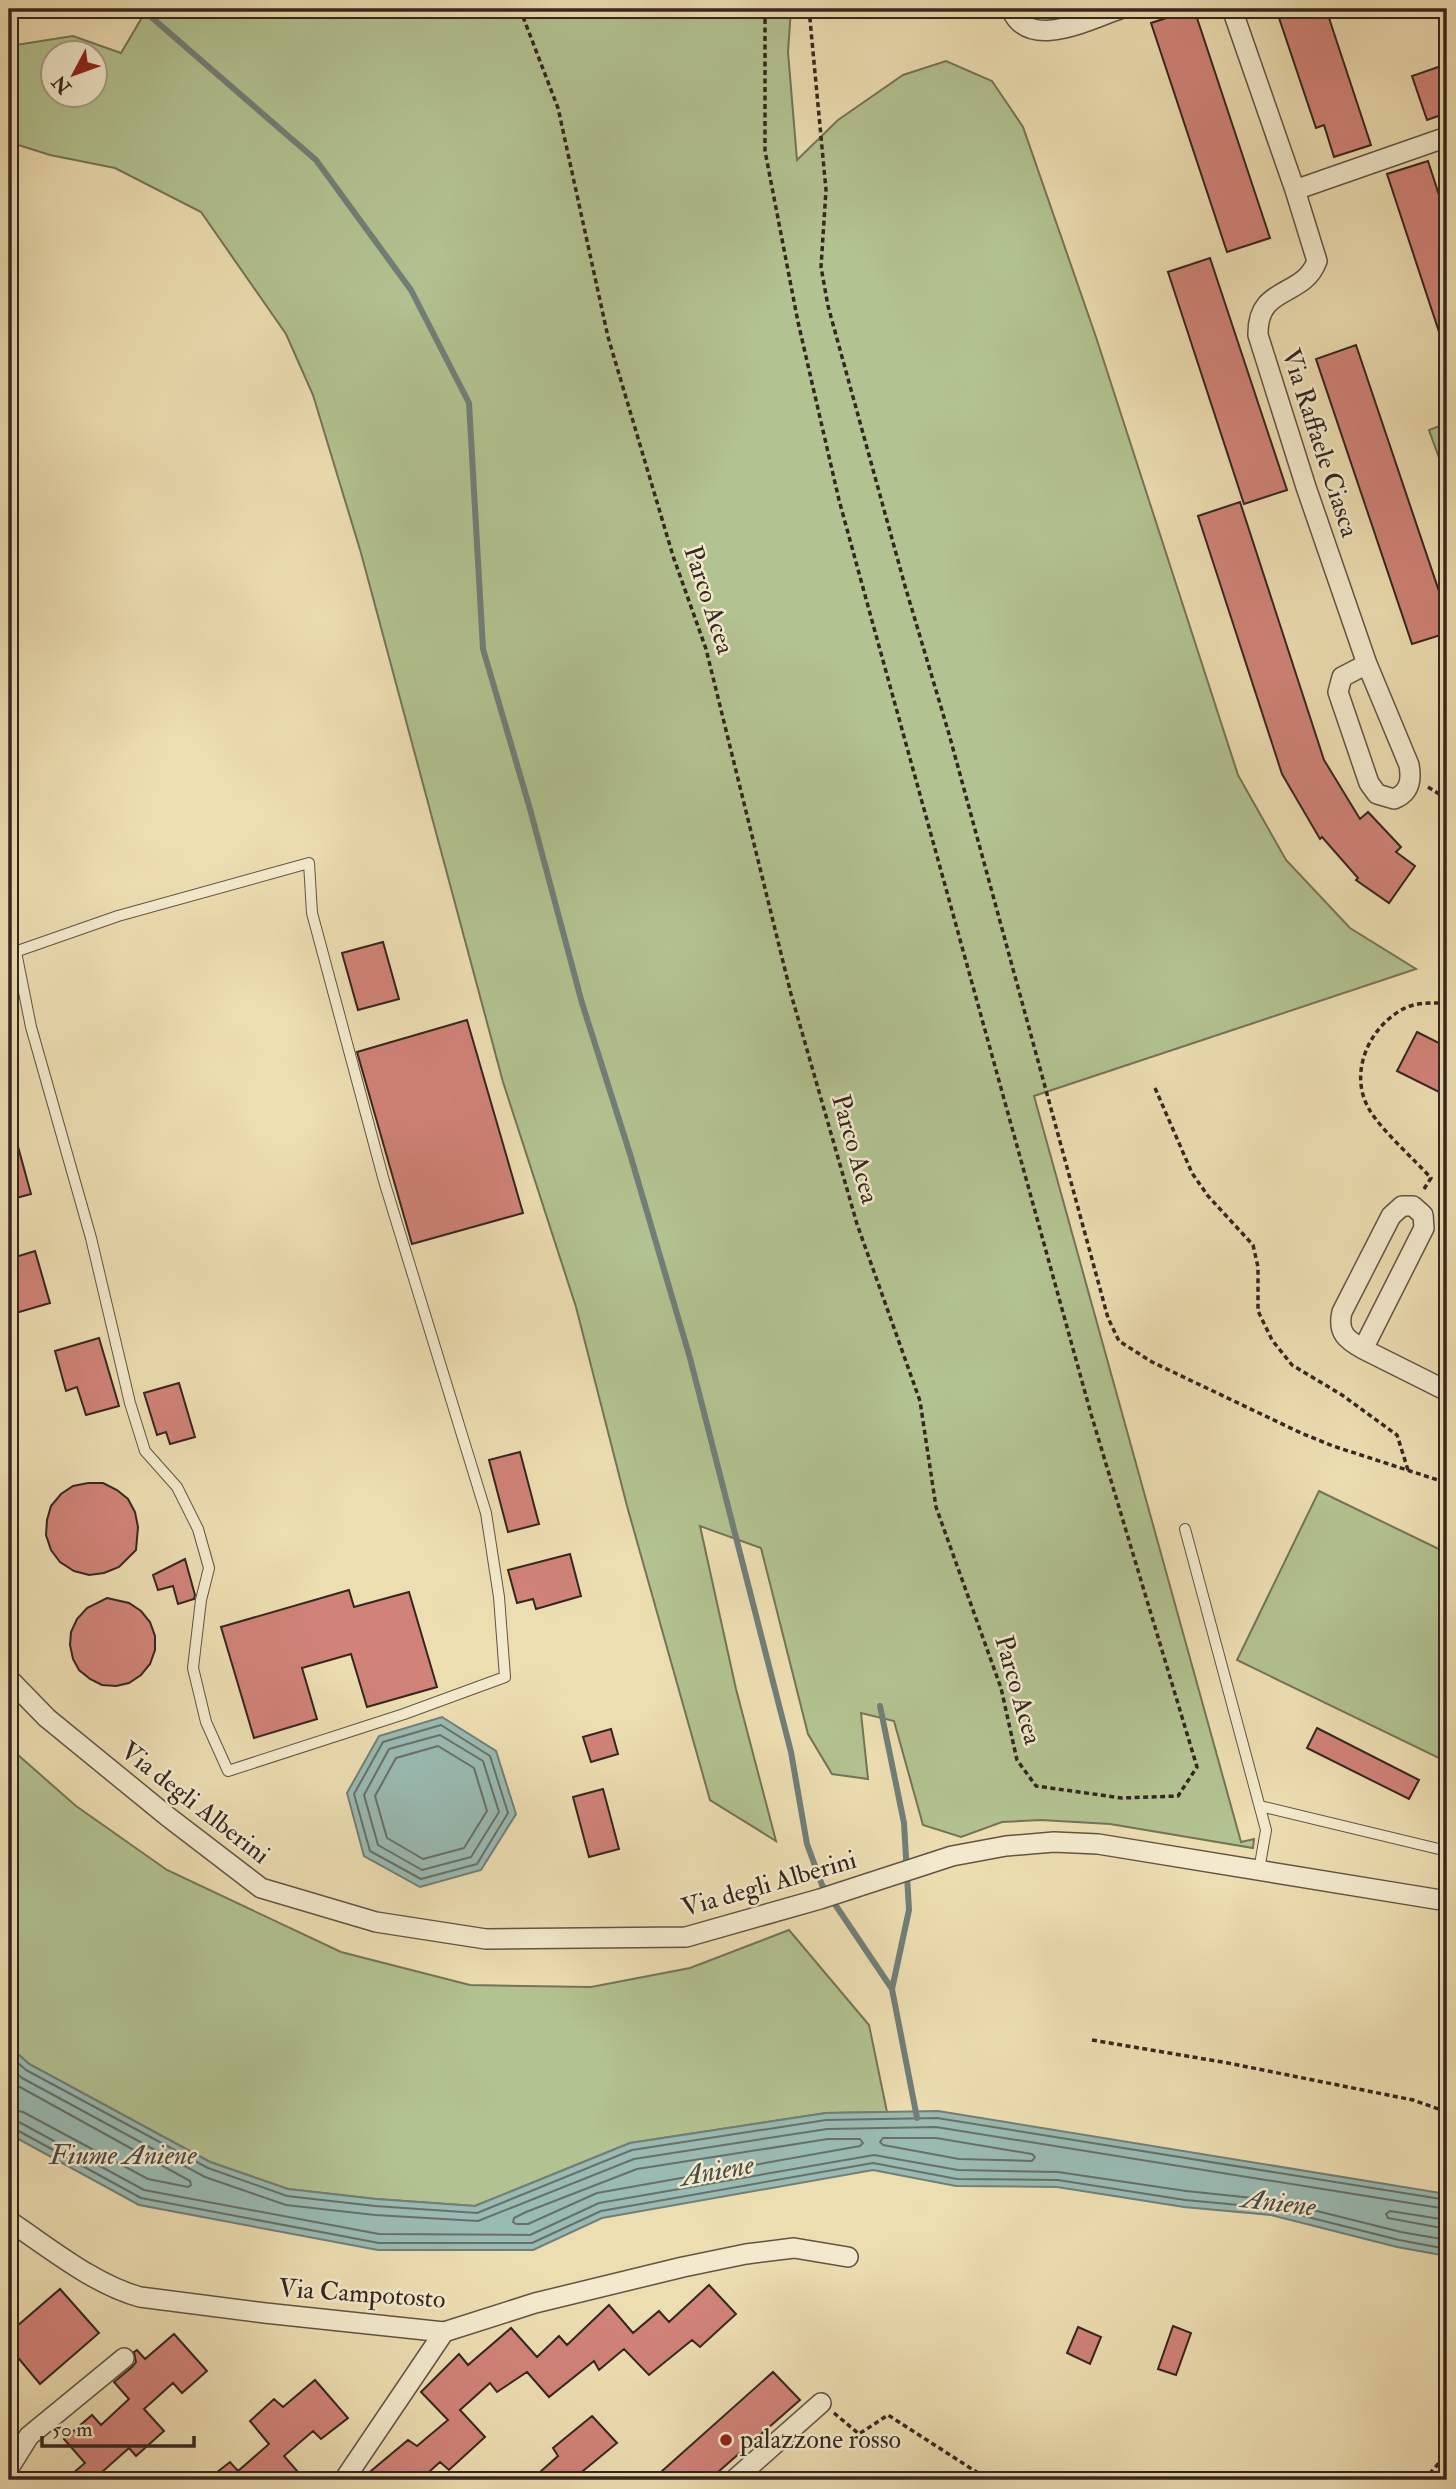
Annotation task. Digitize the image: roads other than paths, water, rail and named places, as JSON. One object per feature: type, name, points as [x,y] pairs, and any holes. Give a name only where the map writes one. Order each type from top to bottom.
[{"type":"street","points":[[1011,9],[1020,23],[1037,31],[1053,31],[1078,15],[1120,9]]},
{"type":"street","points":[[1232,9],[1295,190],[1447,138]]},
{"type":"street","name":"Via Raffaele Ciasca","points":[[1295,190],[1317,261],[1313,271],[1305,279],[1265,305],[1258,325],[1258,335],[1306,487],[1367,664],[1411,776],[1408,788],[1394,799],[1377,793],[1369,782],[1338,692],[1342,677],[1367,664]]},
{"type":"street","points":[[1363,1349],[1424,1228],[1423,1215],[1413,1206],[1402,1206],[1391,1216],[1342,1312],[1340,1328],[1348,1340],[1363,1349],[1447,1391]]},
{"type":"street","name":"Via degli Alberini","points":[[9,1679],[47,1718],[261,1888],[376,1922],[486,1939],[686,1937],[820,1899],[952,1856],[1006,1846],[1064,1842],[1098,1844],[1447,1900]]},
{"type":"street","name":"Via Campotosto","points":[[9,2221],[123,2293],[265,2313],[444,2332],[535,2303],[746,2254],[794,2248],[848,2258]]},
{"type":"street","points":[[344,2480],[444,2332]]},
{"type":"street","points":[[9,2468],[29,2437],[124,2358]]},
{"type":"street","points":[[734,2480],[821,2403]]},
{"type":"lane","points":[[309,863],[312,913],[380,1168],[486,1513],[499,1597],[505,1677],[404,1714],[228,1771],[206,1722],[193,1668],[201,1600],[209,1568],[198,1529],[177,1487],[145,1451],[130,1403],[91,1238],[12,953],[118,916],[309,863]]},
{"type":"lane","points":[[1185,1529],[1266,1830],[1259,1870]]},
{"type":"lane","points":[[1260,1806],[1447,1851]]},
{"type":"water","points":[[442,1717],[496,1751],[516,1814],[481,1870],[420,1887],[364,1856],[347,1793],[379,1736]]},
{"type":"water","name":"Fiume Aniene","points":[[9,2046],[29,2064],[210,2162],[288,2189],[475,2206],[630,2143],[826,2113],[938,2111],[1447,2194],[1447,2256],[1397,2247],[1271,2215],[1184,2207],[1057,2187],[956,2186],[873,2170],[602,2218],[533,2250],[378,2250],[139,2205],[9,2134]]},
{"type":"waterway","points":[[142,9],[316,160],[411,290],[469,403],[483,649],[530,809],[582,1003],[690,1358],[791,1752],[807,1844],[822,1885],[892,1989],[917,2118]]},
{"type":"waterway","points":[[880,1706],[904,1823],[909,1910],[892,1989]]},
{"type":"place","name":"palazzone rosso","points":[[726,2440]]},
{"type":"water label","name":"Aniene","points":[[717,2171]]},
{"type":"water label","name":"Aniene","points":[[1279,2203]]}]
